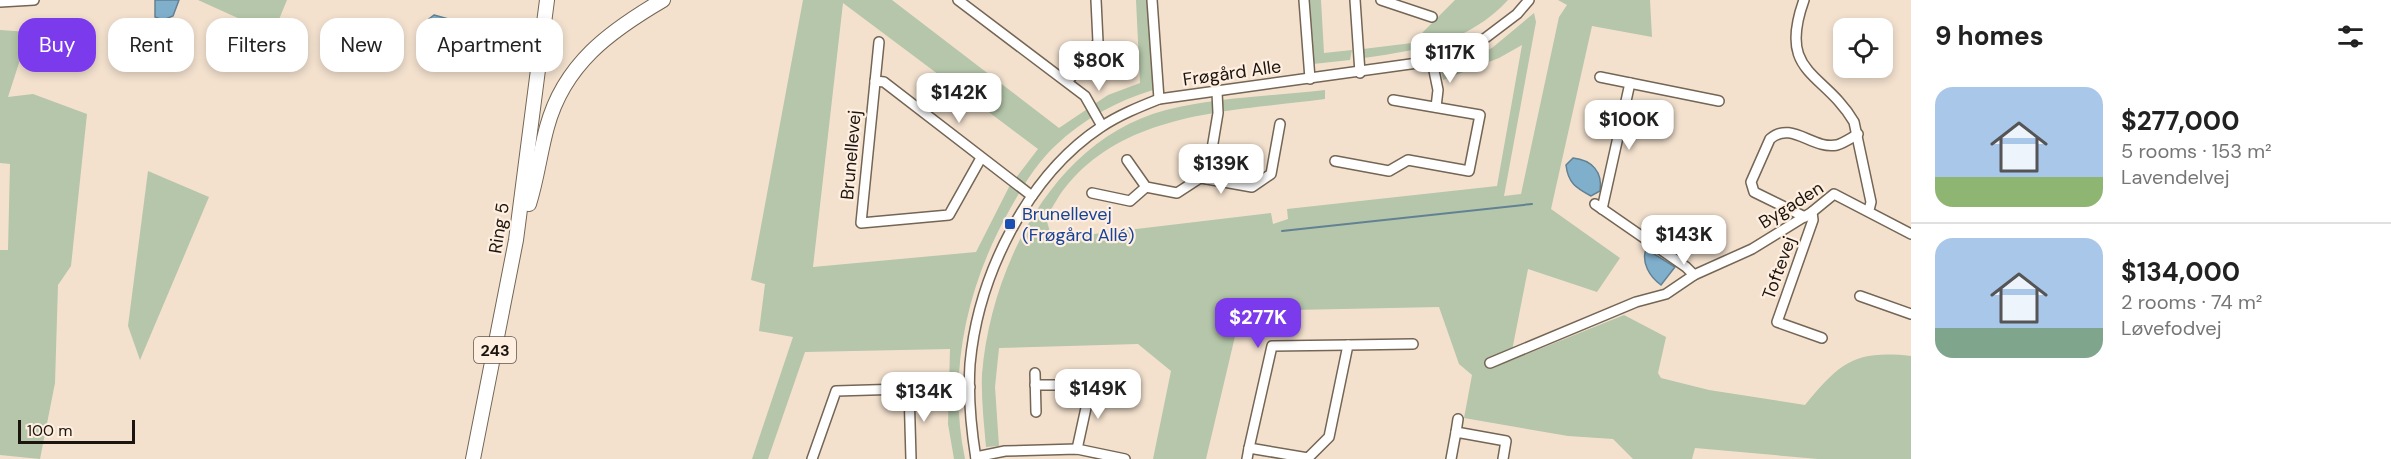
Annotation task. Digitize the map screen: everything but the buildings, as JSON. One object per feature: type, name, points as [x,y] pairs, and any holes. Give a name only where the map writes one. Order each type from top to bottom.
[{"type":"highway","points":[[521,204],[522,153],[538,0]]},
{"type":"highway","name":"Ring 5","points":[[473,459],[516,240],[547,0]]},
{"type":"highway","points":[[516,240],[530,200],[548,124],[561,93],[577,67],[597,44],[663,0]]},
{"type":"street","points":[[0,2],[34,0]]},
{"type":"street","points":[[958,0],[1068,81],[1085,96],[1102,126]]},
{"type":"street","points":[[1068,81],[1098,42],[1096,0]]},
{"type":"street","name":"Frøgård Alle","points":[[1152,0],[1159,99]]},
{"type":"street","name":"Frøgård Alle","points":[[1304,0],[1310,79]]},
{"type":"street","points":[[1355,0],[1360,73]]},
{"type":"street","points":[[1381,0],[1432,17]]},
{"type":"street","name":"Frøgård Alle","points":[[976,458],[971,429],[970,387],[974,337],[988,286],[999,259],[1032,196],[1069,152],[1102,126],[1128,111],[1159,99],[1432,62],[1484,39],[1517,14],[1529,0]]},
{"type":"street","points":[[1804,0],[1796,27],[1797,53],[1814,78],[1848,113],[1858,134],[1871,202],[1869,210]]},
{"type":"street","name":"Brunellevej","points":[[879,42],[861,223],[949,215],[981,158]]},
{"type":"street","points":[[1432,62],[1438,90],[1436,107]]},
{"type":"street","points":[[1600,76],[1719,101]]},
{"type":"street","points":[[875,81],[884,82],[1032,196]]},
{"type":"street","points":[[1630,83],[1598,206],[1686,267],[1694,275]]},
{"type":"street","points":[[1207,179],[1218,114],[1217,92]]},
{"type":"street","points":[[1335,161],[1389,171],[1408,160],[1468,171],[1479,115],[1393,100]]},
{"type":"street","points":[[1126,160],[1146,187],[1177,193],[1200,178],[1252,187],[1271,174],[1280,124]]},
{"type":"street","points":[[1809,215],[1754,192],[1751,182],[1770,139],[1776,134],[1789,131],[1830,145],[1838,145],[1858,134]]},
{"type":"street","points":[[1092,194],[1130,201],[1146,187]]},
{"type":"street","name":"Bygaden","points":[[1490,363],[1636,302],[1666,294],[1694,275],[1752,249],[1809,215],[1834,194],[1869,210],[1911,234]]},
{"type":"street","name":"Toftevej","points":[[1809,215],[1813,220],[1777,322],[1822,338]]},
{"type":"street","points":[[1860,296],[1911,314]]},
{"type":"street","points":[[1247,459],[1272,346],[1413,344]]},
{"type":"street","points":[[1249,448],[1308,458],[1329,437],[1348,345]]},
{"type":"street","points":[[1035,373],[1036,412]]},
{"type":"street","points":[[1035,385],[1091,385],[1126,390]]},
{"type":"street","points":[[1077,449],[1091,385]]},
{"type":"street","points":[[812,459],[836,391],[970,387]]},
{"type":"street","points":[[909,389],[911,459]]},
{"type":"street","points":[[1451,459],[1458,419]]},
{"type":"street","points":[[1503,459],[1509,430]]},
{"type":"street","points":[[1456,432],[1506,441]]},
{"type":"street","points":[[976,458],[1005,451],[1077,449],[1125,459]]},
{"type":"green space","points":[[198,0],[287,0],[280,18],[238,18]]},
{"type":"green space","points":[[803,0],[892,0],[1059,128],[1108,95],[1140,83],[1136,0],[1147,0],[1153,90],[1101,112],[1077,127],[1048,153],[1015,200],[982,268],[972,299],[960,362],[958,394],[965,459],[954,459],[948,424],[950,349],[805,352],[768,459],[752,459],[793,337],[759,331],[765,284],[751,280]],"holes":[[[843,3],[1038,149],[1009,187],[976,252],[813,267]]]},
{"type":"green space","points":[[1310,0],[1321,0],[1324,53],[1352,50],[1350,60],[1313,64]]},
{"type":"green space","points":[[1455,0],[1508,0],[1493,15],[1476,26],[1442,42],[1404,52],[1364,58],[1363,49],[1412,43]]},
{"type":"green space","points":[[1558,0],[1650,0],[1652,37],[1592,26],[1551,209],[1620,258],[1597,292],[1528,269],[1510,361],[1624,315],[1666,337],[1658,373],[1661,378],[1709,390],[1805,405],[1828,379],[1850,362],[1875,355],[1911,356],[1911,459],[1818,459],[1695,448],[1692,459],[1633,459],[1613,439],[1568,436],[1464,418],[1472,375],[1459,364],[1439,307],[1241,311],[1206,459],[1153,459],[1171,371],[1138,344],[999,348],[995,387],[999,446],[986,447],[982,374],[988,333],[999,291],[1015,251],[1035,212],[1061,178],[1091,148],[1126,125],[1166,110],[1225,100],[1325,90],[1325,99],[1187,118],[1153,128],[1122,141],[1093,160],[1062,192],[1046,218],[1052,239],[1271,213],[1273,224],[1288,219],[1287,209],[1497,186],[1522,45],[1499,58],[1443,80],[1441,71],[1492,48],[1534,13],[1536,22],[1504,196],[1521,194],[1559,17],[1567,5]]},
{"type":"green space","points":[[0,30],[18,31],[18,66],[8,97],[33,94],[87,114],[71,266],[58,285],[55,383],[40,459],[0,455],[0,250],[8,250],[10,164],[0,163]]},
{"type":"green space","points":[[148,171],[209,197],[140,360],[128,326]]},
{"type":"water","points":[[155,0],[179,0],[173,16],[155,17]]},
{"type":"water","points":[[1573,158],[1586,161],[1595,168],[1600,178],[1600,191],[1591,196],[1574,184],[1566,165]]},
{"type":"water","points":[[1646,249],[1675,267],[1661,285],[1648,269],[1645,259]]},
{"type":"waterway","points":[[1282,231],[1532,204]]},
{"type":"place","name":"Brunellevej (Frøgård Allé)","points":[[1010,224]]}]
